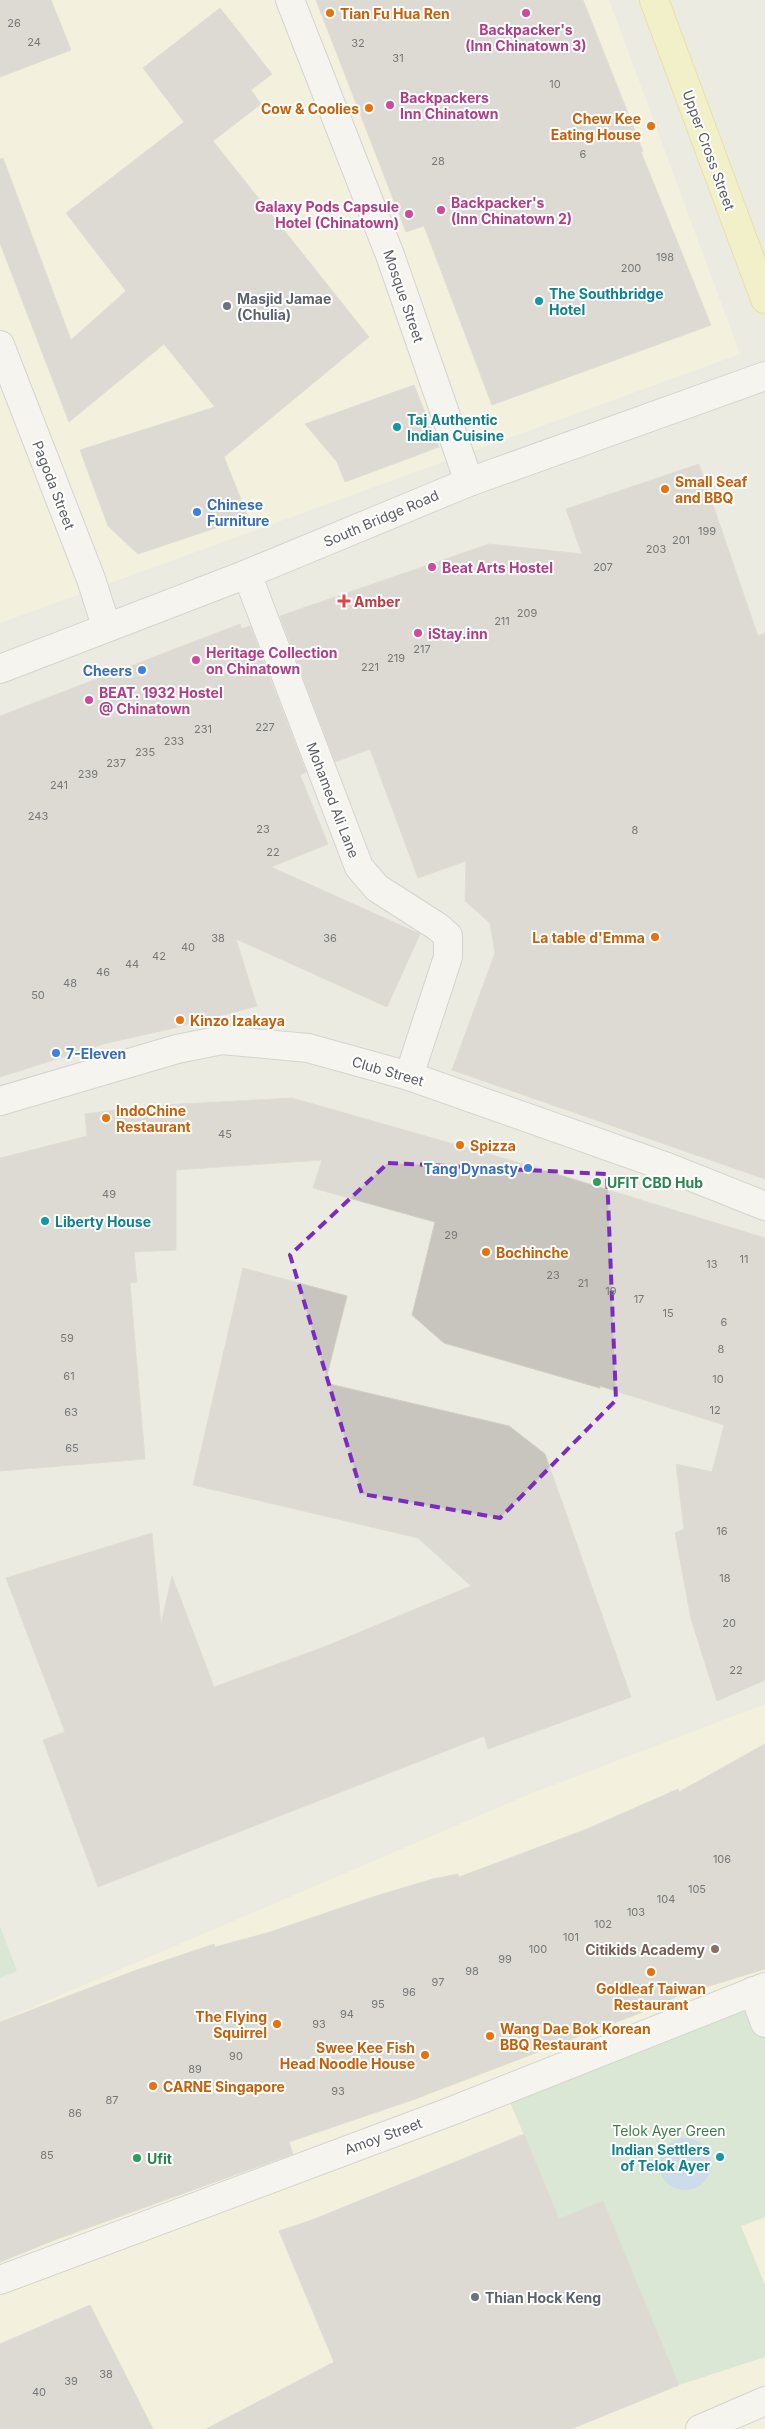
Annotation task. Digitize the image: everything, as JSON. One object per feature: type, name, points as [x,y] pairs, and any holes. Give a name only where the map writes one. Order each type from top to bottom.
[{"type":"main road","name":"Upper Cross Street","points":[[654,0],[765,299]]},
{"type":"street","name":"Mosque Street","points":[[290,0],[390,255],[469,482]]},
{"type":"street","name":"Pagoda Street","points":[[0,345],[91,579],[106,626]]},
{"type":"street","name":"South Bridge Road","points":[[0,669],[106,626],[247,574],[469,482],[765,376]]},
{"type":"street","name":"Mohamed Ali Lane","points":[[247,574],[359,867],[377,888],[438,926],[448,936],[448,957],[409,1076]]},
{"type":"street","name":"Club Street","points":[[0,1101],[177,1049],[222,1040],[308,1048],[409,1076],[668,1167],[765,1206]]},
{"type":"street","points":[[759,1989],[765,2023]]},
{"type":"street","name":"Amoy Street","points":[[0,2280],[448,2112],[759,1989]]},
{"type":"street","points":[[700,2429],[765,2401]]},
{"type":"highlighted area","points":[[388,1163],[607,1174],[616,1400],[500,1518],[362,1494],[290,1255]]},
{"type":"shaded area","points":[[0,0],[609,0],[740,354],[0,623]]},
{"type":"shaded area","points":[[765,1704],[765,2429],[0,2429],[0,2021],[530,1794]]},
{"type":"green space","points":[[0,1926],[17,1971],[0,1978]]},
{"type":"green space","name":"Telok Ayer Green","points":[[753,1991],[765,2032],[765,2217],[741,2226],[765,2285],[765,2357],[679,2385],[559,2219],[505,2090]]},
{"type":"water","points":[[685,2138],[695,2140],[703,2146],[709,2154],[711,2164],[709,2174],[703,2182],[695,2188],[685,2190],[675,2188],[667,2182],[661,2174],[659,2164],[661,2154],[667,2146],[675,2140]]},
{"type":"building","points":[[0,0],[51,0],[71,50],[0,77]]},
{"type":"building","points":[[316,0],[583,0],[643,151],[641,152],[711,325],[492,405],[424,226],[406,232]]},
{"type":"building","name":"Masjid Jamae (Chulia)","points":[[220,8],[272,74],[251,90],[261,104],[213,141],[369,337],[224,457],[248,517],[138,554],[108,526],[80,450],[215,407],[164,344],[69,422],[0,243],[0,159],[3,158],[71,340],[126,291],[66,213],[184,122],[143,68]]},
{"type":"building","points":[[414,385],[439,447],[345,482],[337,462],[305,424]]},
{"type":"building","points":[[699,464],[758,636],[765,633],[765,1179],[452,1070],[495,953],[490,923],[465,901],[466,861],[418,878],[370,749],[335,762],[280,616],[489,544],[582,554],[566,509]]},
{"type":"building","points":[[240,624],[241,629],[250,626],[306,772],[300,775],[328,844],[271,867],[420,934],[387,1007],[236,939],[257,1006],[107,1043],[0,1077],[0,716]]},
{"type":"building","points":[[292,1098],[527,1165],[765,1238],[765,1680],[717,1701],[691,1619],[675,1533],[684,1529],[676,1464],[712,1472],[724,1425],[600,1386],[600,1388],[444,1343],[412,1315],[435,1222],[313,1188],[322,1160],[176,1170],[176,1250],[134,1252],[137,1282],[130,1283],[145,1459],[0,1471],[0,1158],[87,1136],[85,1114],[145,1106]]},
{"type":"building","points":[[243,1268],[347,1296],[325,1383],[509,1426],[545,1454],[631,1697],[488,1749],[484,1736],[98,1887],[43,1740],[65,1732],[6,1578],[152,1533],[161,1624],[172,1576],[214,1687],[324,1647],[471,1586],[418,1538],[193,1485]]},
{"type":"building","points":[[765,1744],[765,1969],[680,1995],[648,2010],[415,2099],[289,2142],[293,2154],[57,2239],[0,2262],[0,2022],[134,1971],[214,1944],[215,1947],[267,1933],[433,1879],[458,1874],[459,1877],[587,1829],[678,1789],[679,1792]]},
{"type":"building","name":"Thian Hock Keng","points":[[524,2134],[559,2219],[603,2201],[679,2385],[571,2429],[206,2429],[334,2362],[279,2231],[312,2220]]},
{"type":"building","points":[[90,2305],[153,2429],[0,2429],[0,2344]]},
{"type":"place","name":"Tian Fu Hua Ren","points":[[330,13]]},
{"type":"place","name":"Backpacker's (Inn Chinatown 3)","points":[[526,13]]},
{"type":"place","name":"Backpackers Inn Chinatown","points":[[390,105]]},
{"type":"place","name":"Cow & Coolies","points":[[369,108]]},
{"type":"place","name":"Chew Kee Eating House","points":[[651,126]]},
{"type":"place","name":"Backpacker's (Inn Chinatown 2)","points":[[441,210]]},
{"type":"place","name":"Galaxy Pods Capsule Hotel (Chinatown)","points":[[409,214]]},
{"type":"place","name":"The Southbridge Hotel","points":[[539,301]]},
{"type":"place","name":"Masjid Jamae (Chulia)","points":[[227,306]]},
{"type":"place","name":"Taj Authentic Indian Cuisine","points":[[397,427]]},
{"type":"place","name":"Small Seaf and BBQ","points":[[665,489]]},
{"type":"place","name":"Chinese Furniture","points":[[197,512]]},
{"type":"place","name":"Beat Arts Hostel","points":[[432,567]]},
{"type":"place","name":"Amber","points":[[344,601]]},
{"type":"place","name":"iStay.inn","points":[[418,633]]},
{"type":"place","name":"Heritage Collection on Chinatown","points":[[196,660]]},
{"type":"place","name":"Cheers","points":[[142,670]]},
{"type":"place","name":"BEAT. 1932 Hostel @ Chinatown","points":[[89,700]]},
{"type":"place","name":"La table d'Emma","points":[[655,937]]},
{"type":"place","name":"Kinzo Izakaya","points":[[180,1020]]},
{"type":"place","name":"7-Eleven","points":[[56,1053]]},
{"type":"place","name":"IndoChine Restaurant","points":[[106,1118]]},
{"type":"place","name":"Spizza","points":[[460,1145]]},
{"type":"place","name":"Tang Dynasty","points":[[528,1168]]},
{"type":"place","name":"UFIT CBD Hub","points":[[597,1182]]},
{"type":"place","name":"Liberty House","points":[[45,1221]]},
{"type":"place","name":"Bochinche","points":[[486,1252]]},
{"type":"place","name":"Citikids Academy","points":[[715,1949]]},
{"type":"place","name":"Goldleaf Taiwan Restaurant","points":[[651,1972]]},
{"type":"place","name":"The Flying Squirrel","points":[[277,2024]]},
{"type":"place","name":"Wang Dae Bok Korean BBQ Restaurant","points":[[490,2036]]},
{"type":"place","name":"Swee Kee Fish Head Noodle House","points":[[425,2055]]},
{"type":"place","name":"CARNE Singapore","points":[[153,2086]]},
{"type":"place","name":"Indian Settlers of Telok Ayer","points":[[720,2157]]},
{"type":"place","name":"Ufit","points":[[137,2158]]},
{"type":"place","name":"Thian Hock Keng","points":[[475,2297]]}]
